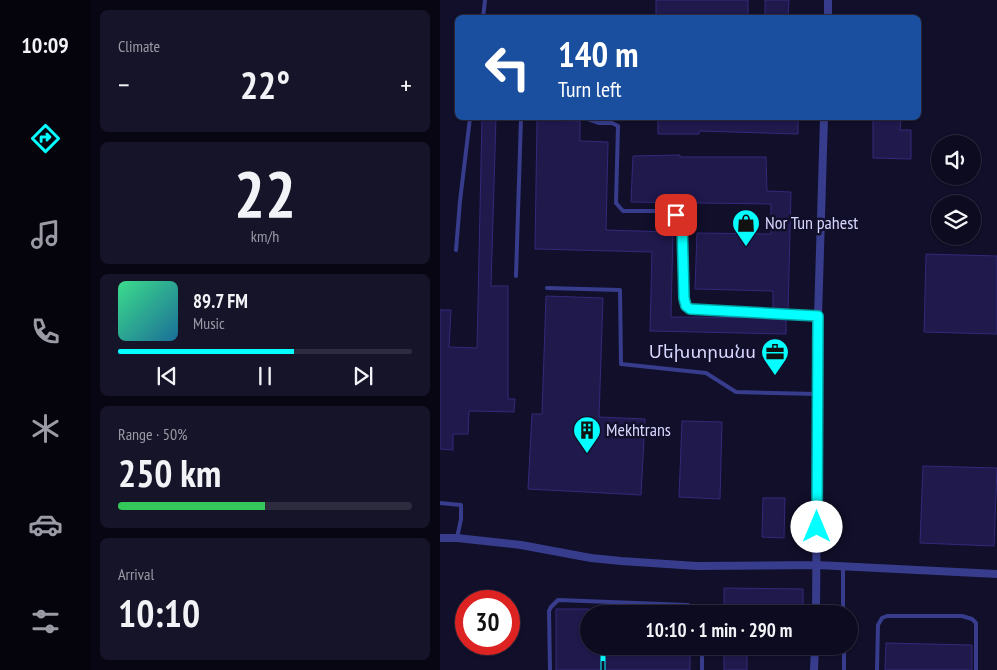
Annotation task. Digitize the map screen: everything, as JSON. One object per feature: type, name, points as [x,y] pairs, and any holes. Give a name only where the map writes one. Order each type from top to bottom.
[{"type":"street","points":[[828,0],[828,15]]},
{"type":"street","points":[[816,605],[818,316],[824,120]]},
{"type":"street","points":[[440,538],[521,545],[621,562],[697,566],[816,565],[997,574]]},
{"type":"street","points":[[814,670],[815,655]]},
{"type":"lane","points":[[483,15],[485,0]]},
{"type":"lane","points":[[456,250],[470,120]]},
{"type":"lane","points":[[516,276],[521,120]]},
{"type":"lane","points":[[591,120],[599,123],[612,123],[618,126],[616,203],[623,211],[665,211],[676,215],[682,222],[684,298],[686,306],[690,309],[818,316]]},
{"type":"lane","points":[[547,288],[620,290],[621,364],[706,373],[736,392],[818,394]]},
{"type":"lane","points":[[440,503],[461,504],[461,520],[457,538]]},
{"type":"lane","points":[[843,566],[843,605]]},
{"type":"lane","points":[[550,670],[549,610],[558,600],[688,605]]},
{"type":"lane","points":[[877,670],[878,625],[882,618],[887,616],[962,616],[972,619],[976,623],[976,670]]},
{"type":"lane","points":[[702,655],[702,670]]},
{"type":"lane","points":[[844,655],[844,670]]},
{"type":"building","points":[[656,0],[748,0],[748,15],[656,15]]},
{"type":"building","points":[[765,0],[789,0],[788,15],[765,15]]},
{"type":"building","points":[[482,120],[496,120],[491,286],[508,286],[508,399],[515,399],[514,412],[469,411],[468,434],[453,434],[453,450],[440,449],[440,310],[451,310],[449,347],[477,348]]},
{"type":"building","points":[[537,120],[580,121],[580,141],[608,142],[606,230],[673,232],[671,317],[786,318],[786,334],[650,331],[652,252],[535,249]]},
{"type":"building","points":[[658,120],[798,120],[798,134],[699,131],[699,134],[658,134]]},
{"type":"building","points":[[873,120],[901,120],[900,130],[911,130],[911,159],[873,158]]},
{"type":"building","points":[[680,155],[680,157],[766,157],[767,191],[791,192],[788,311],[773,310],[773,291],[695,289],[697,233],[771,234],[771,204],[631,202],[633,156]]},
{"type":"building","points":[[926,254],[997,256],[997,334],[924,332]]},
{"type":"building","points":[[546,296],[603,298],[599,417],[645,419],[641,495],[528,489],[532,414],[542,414]]},
{"type":"building","points":[[682,421],[722,422],[720,499],[679,497]]},
{"type":"building","points":[[923,466],[997,468],[994,546],[920,543]]},
{"type":"building","points":[[763,498],[785,498],[784,538],[762,537]]},
{"type":"building","points":[[724,588],[803,589],[803,605],[724,605]]},
{"type":"building","points":[[556,609],[580,609],[580,655],[690,655],[690,670],[556,670]]},
{"type":"building","points":[[886,643],[972,645],[972,670],[885,670]]},
{"type":"building","points":[[724,655],[747,655],[747,670],[724,670]]},
{"type":"railway","points":[[603,655],[603,670]]},
{"type":"place","name":"Nor Tun pahest","points":[[746,247]]},
{"type":"place","name":"Մեխտրանս","points":[[775,376]]},
{"type":"place","name":"Mekhtrans","points":[[587,454]]},
{"type":"route","points":[[676,215],[682,222],[684,298],[686,306],[690,309],[818,316],[817,527]]}]
